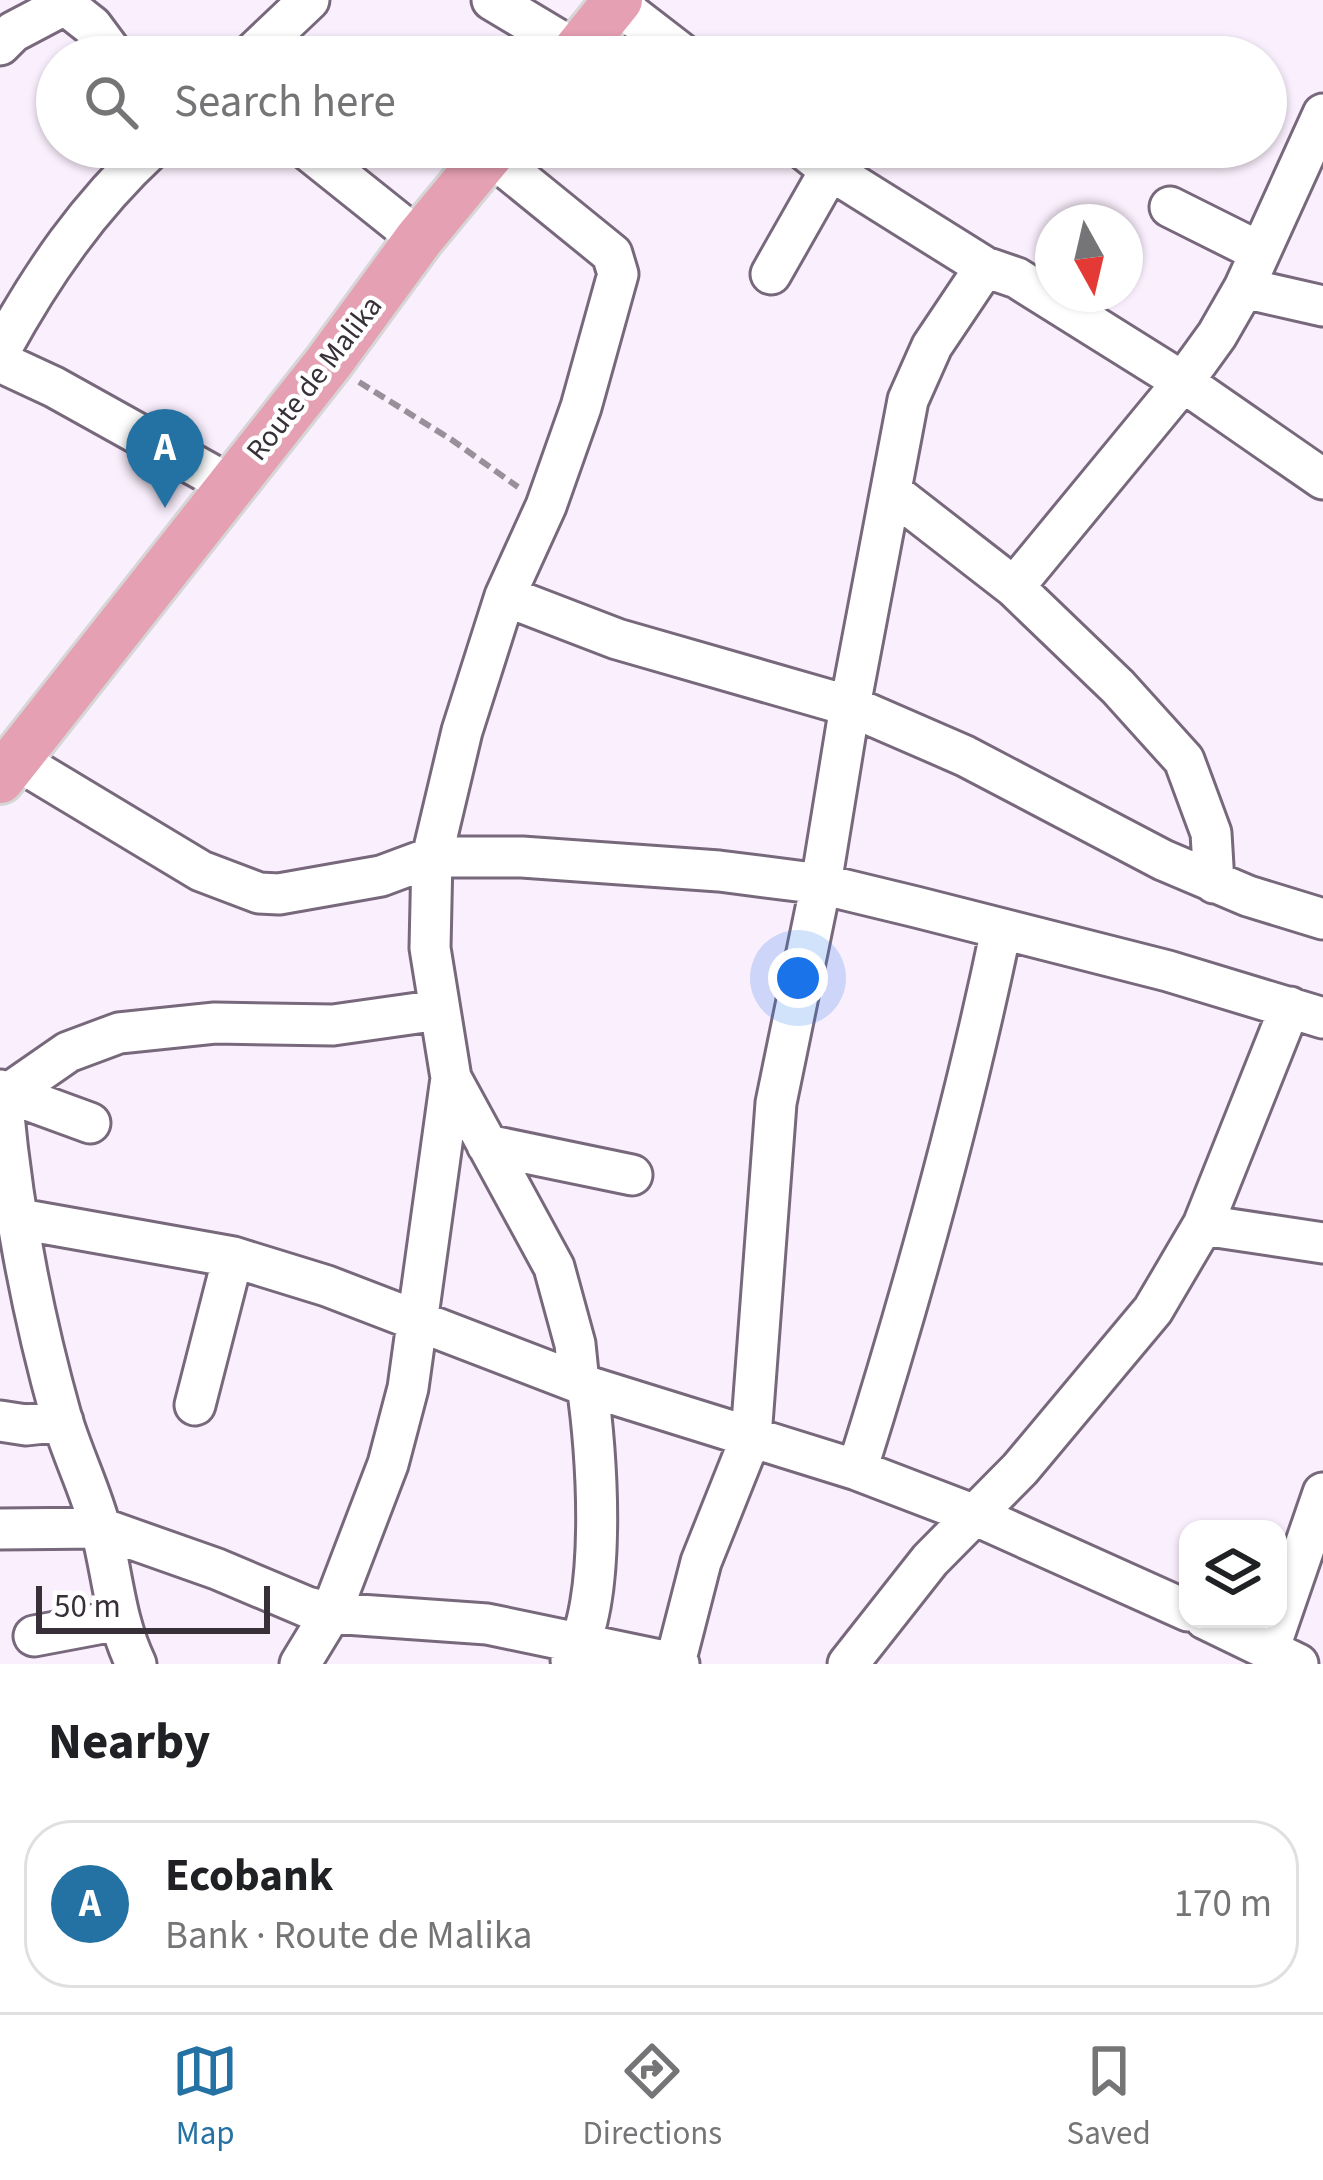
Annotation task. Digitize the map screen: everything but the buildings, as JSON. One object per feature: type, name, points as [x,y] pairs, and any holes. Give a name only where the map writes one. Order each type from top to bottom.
[{"type":"main road","points":[[589,36],[617,1]]},
{"type":"main road","name":"Route de Malika","points":[[8,769],[477,168]]},
{"type":"street","points":[[270,36],[309,0]]},
{"type":"street","points":[[493,0],[547,36]]},
{"type":"street","points":[[617,1],[660,36]]},
{"type":"street","points":[[0,45],[63,2],[99,36]]},
{"type":"street","points":[[1014,587],[1183,382],[1252,270],[1323,114]]},
{"type":"street","points":[[0,351],[72,232],[133,168]]},
{"type":"street","points":[[330,168],[419,239]]},
{"type":"street","points":[[300,1664],[331,1612],[398,1433],[419,1319],[451,1078],[430,948],[432,857],[461,731],[506,596],[547,506],[618,274],[612,254],[513,168]]},
{"type":"street","points":[[771,274],[811,168]]},
{"type":"street","points":[[831,168],[985,267],[1017,278],[1183,382],[1323,478]]},
{"type":"street","points":[[1170,207],[1252,270],[1323,306]]},
{"type":"street","points":[[0,1529],[101,1528],[307,1607],[487,1624],[576,1653],[677,1663],[701,1562],[751,1437],[776,1102],[821,884],[908,400],[932,346],[985,267]]},
{"type":"street","points":[[0,362],[230,485]]},
{"type":"street","points":[[892,493],[1014,587],[1118,687],[1184,760],[1207,820],[1214,883]]},
{"type":"street","points":[[506,596],[617,639],[850,706],[965,756],[1111,835],[1214,883],[1323,919]]},
{"type":"street","points":[[8,769],[201,871],[259,893],[295,892],[381,876],[432,857],[541,858],[719,871],[821,884],[1168,971],[1306,1013],[1203,1225],[1153,1310],[1020,1469],[930,1560],[848,1664]]},
{"type":"street","points":[[857,1470],[907,1313],[964,1102],[1000,930]]},
{"type":"street","points":[[3,1093],[68,1052],[119,1033],[215,1023],[333,1024],[439,1010]]},
{"type":"street","points":[[451,1078],[554,1268],[575,1344],[596,1533],[576,1653]]},
{"type":"street","points":[[3,1093],[90,1123]]},
{"type":"street","points":[[3,1093],[14,1218],[63,1420],[101,1528],[119,1620],[136,1664]]},
{"type":"street","points":[[487,1145],[632,1175]]},
{"type":"street","points":[[14,1218],[233,1257],[419,1319],[583,1384],[857,1470],[972,1514],[1179,1607]]},
{"type":"street","points":[[1203,1225],[1323,1243]]},
{"type":"street","points":[[196,1405],[233,1257]]},
{"type":"street","points":[[0,1421],[26,1425],[63,1420]]},
{"type":"street","points":[[1223,1628],[1283,1657],[1323,1493]]},
{"type":"street","points":[[34,1636],[119,1620]]},
{"type":"path","points":[[329,362],[547,506]]},
{"type":"place","name":"Ecobank","points":[[165,508]]}]
